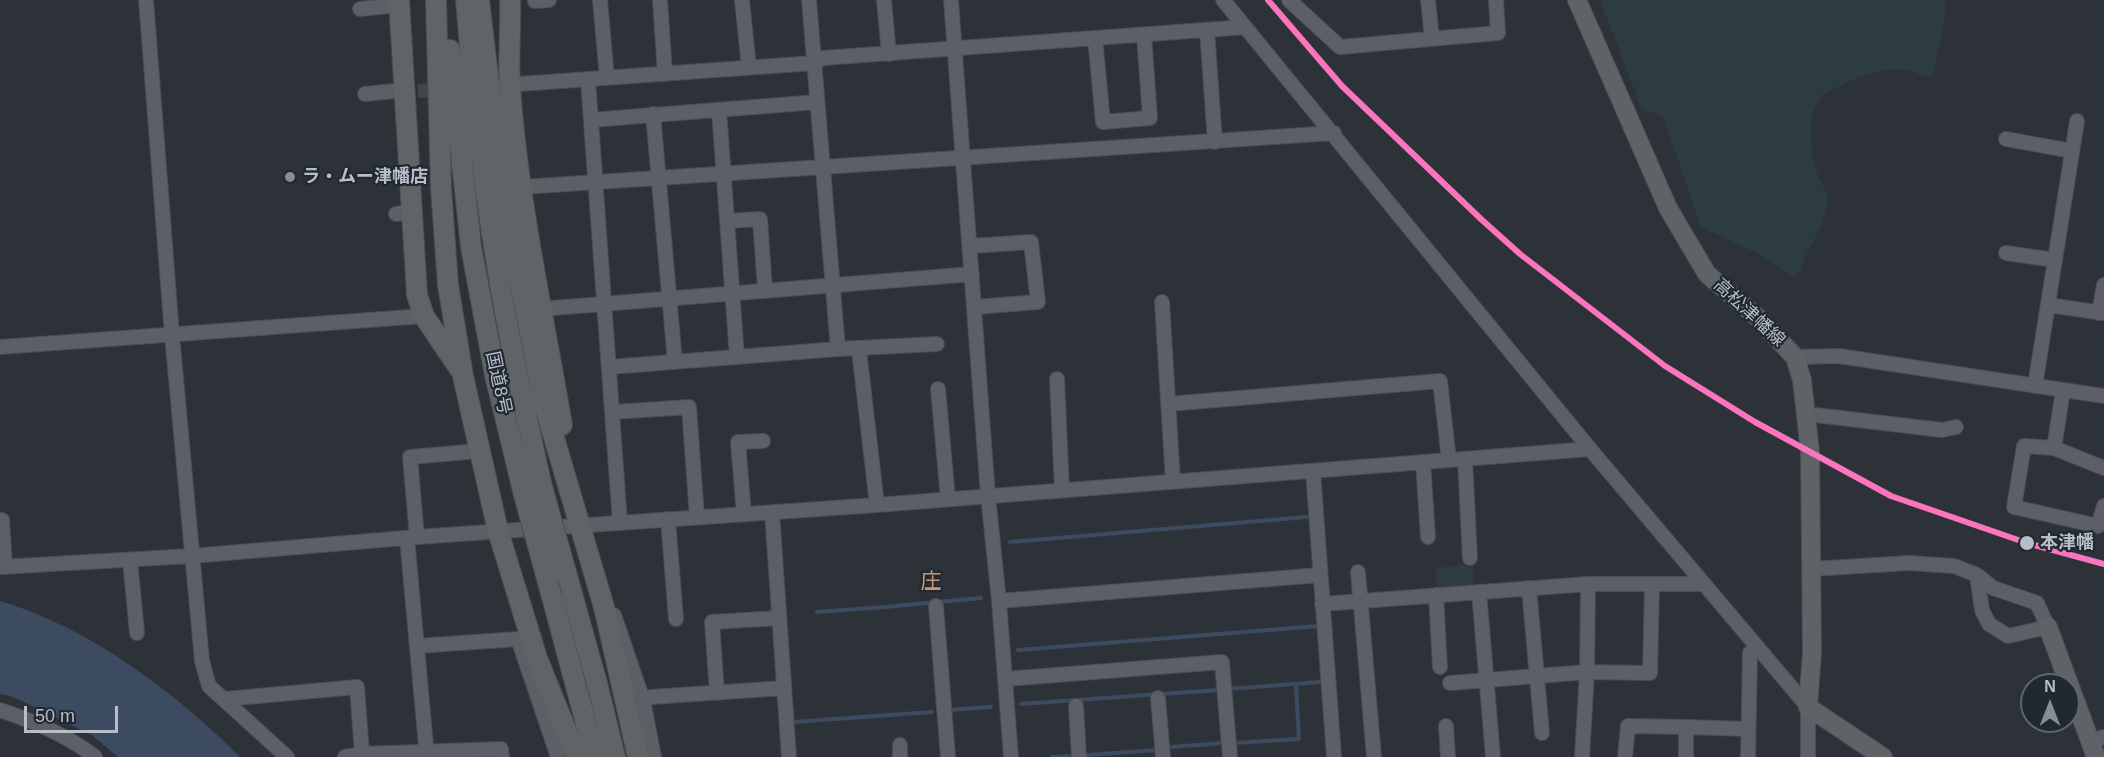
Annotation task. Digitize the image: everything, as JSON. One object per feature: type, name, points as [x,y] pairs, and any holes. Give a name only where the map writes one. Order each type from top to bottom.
[{"type":"highway","points":[[436,0],[442,199],[448,285],[464,376],[524,638],[576,757]]},
{"type":"highway","name":"国道8号","points":[[446,0],[471,247],[495,375],[532,489],[567,576],[615,757]]},
{"type":"highway","name":"国道8号","points":[[466,0],[478,130],[496,257],[516,370],[532,489],[552,597],[595,757]]},
{"type":"highway","points":[[479,0],[507,214],[544,404],[603,606],[638,757]]},
{"type":"highway","points":[[510,0],[507,85],[541,309],[567,459],[565,473]]},
{"type":"highway","points":[[399,3],[409,92],[404,213],[417,295],[424,316],[464,376]]},
{"type":"main road","name":"高松津幡線","points":[[1577,0],[1668,208],[1707,274],[1758,318],[1795,357],[1802,380],[1807,414],[1812,503],[1812,652],[1808,707]]},
{"type":"main road","points":[[2048,627],[2097,745]]},
{"type":"main road","points":[[1808,707],[1883,757]]},
{"type":"street","points":[[146,0],[172,334],[202,661],[209,686],[287,757]]},
{"type":"street","points":[[600,0],[607,78]]},
{"type":"street","points":[[660,0],[665,74]]},
{"type":"street","points":[[742,0],[749,68]]},
{"type":"street","points":[[809,0],[838,349]]},
{"type":"street","points":[[884,0],[889,54]]},
{"type":"street","points":[[951,0],[988,496],[1011,757]]},
{"type":"street","points":[[1223,0],[1590,449],[1808,707],[1808,757]]},
{"type":"street","points":[[1289,0],[1340,47],[1498,33],[1496,0]]},
{"type":"street","points":[[1428,0],[1432,39]]},
{"type":"street","points":[[360,9],[399,3]]},
{"type":"street","points":[[507,85],[814,63],[823,58],[1245,27]]},
{"type":"street","points":[[1207,30],[1215,142]]},
{"type":"street","points":[[1095,38],[1103,122],[1150,118],[1144,35]]},
{"type":"street","points":[[588,80],[620,523]]},
{"type":"street","points":[[365,94],[409,92]]},
{"type":"street","points":[[591,120],[818,102]]},
{"type":"street","points":[[719,110],[737,357]]},
{"type":"street","points":[[653,114],[675,362]]},
{"type":"street","points":[[2035,386],[2077,122]]},
{"type":"street","points":[[522,188],[1334,134]]},
{"type":"street","points":[[2006,139],[2072,151]]},
{"type":"street","points":[[727,221],[760,219],[765,290]]},
{"type":"street","points":[[970,246],[1031,242],[1038,302],[975,307]]},
{"type":"street","points":[[2007,253],[2055,260]]},
{"type":"street","points":[[541,309],[972,274]]},
{"type":"street","points":[[2048,305],[2102,313],[2104,285]]},
{"type":"street","points":[[1162,302],[1173,482]]},
{"type":"street","points":[[0,347],[424,316]]},
{"type":"street","points":[[609,367],[838,349],[859,350],[937,344]]},
{"type":"street","points":[[859,350],[877,505]]},
{"type":"street","points":[[1795,357],[1839,356],[2104,396]]},
{"type":"street","points":[[1057,379],[1062,490]]},
{"type":"street","points":[[1168,404],[1440,381],[1449,460]]},
{"type":"street","points":[[938,388],[948,499]]},
{"type":"street","points":[[2054,448],[2063,390]]},
{"type":"street","points":[[613,412],[690,407],[697,517]]},
{"type":"street","points":[[1807,414],[1942,429],[1956,427]]},
{"type":"street","points":[[744,514],[738,442],[763,441]]},
{"type":"street","points":[[2104,468],[2054,448],[2024,446],[2014,507],[2098,526],[2104,506]]},
{"type":"street","points":[[427,754],[417,646],[410,457],[468,452],[479,448]]},
{"type":"street","points":[[0,520],[2,520],[2,567],[191,556],[412,537],[877,505],[1590,449]]},
{"type":"street","points":[[1464,459],[1470,558]]},
{"type":"street","points":[[1422,462],[1428,537]]},
{"type":"street","points":[[1313,471],[1334,757]]},
{"type":"street","points":[[772,512],[789,757]]},
{"type":"street","points":[[668,519],[676,619]]},
{"type":"street","points":[[130,560],[137,633]]},
{"type":"street","points":[[1811,569],[1909,564],[1954,566],[1977,575],[1993,588],[2037,603],[2048,627],[2008,636],[1989,624],[1982,610],[1977,575]]},
{"type":"street","points":[[1358,572],[1374,757]]},
{"type":"street","points":[[999,601],[1320,575]]},
{"type":"street","points":[[1322,604],[1588,584],[1702,584]]},
{"type":"street","points":[[1582,757],[1587,672],[1588,584]]},
{"type":"street","points":[[1450,683],[1587,672],[1650,673],[1652,584]]},
{"type":"street","points":[[1529,588],[1542,733]]},
{"type":"street","points":[[1479,592],[1493,757]]},
{"type":"street","points":[[1436,595],[1440,667]]},
{"type":"street","points":[[603,606],[610,605],[643,700],[654,757]]},
{"type":"street","points":[[936,606],[948,757]]},
{"type":"street","points":[[717,693],[712,622],[779,618]]},
{"type":"street","points":[[417,646],[524,638],[558,757]]},
{"type":"street","points":[[1748,757],[1750,653],[1758,648]]},
{"type":"street","points":[[1005,679],[1222,662],[1230,757]]},
{"type":"street","points":[[225,699],[357,687],[362,754]]},
{"type":"street","points":[[643,700],[651,697],[784,688]]},
{"type":"street","points":[[1158,698],[1163,757]]},
{"type":"street","points":[[1076,706],[1080,757]]},
{"type":"street","points":[[0,710],[55,732],[95,757]]},
{"type":"street","points":[[1446,726],[1448,757]]},
{"type":"street","points":[[1625,757],[1628,726],[1748,729]]},
{"type":"street","points":[[1686,727],[1686,757]]},
{"type":"street","points":[[345,757],[362,754],[427,754],[501,749],[502,757]]},
{"type":"shaded area","points":[[1600,0],[1945,0],[1945,19],[1933,75],[1924,77],[1912,71],[1885,70],[1859,78],[1822,95],[1812,117],[1811,134],[1815,168],[1826,193],[1826,212],[1800,272],[1792,277],[1757,253],[1701,227],[1663,116],[1642,109]]},
{"type":"shaded area","points":[[1473,563],[1474,587],[1437,590],[1436,568]]},
{"type":"water","points":[[0,601],[66,627],[129,664],[188,709],[240,757],[118,757],[92,735],[11,696],[0,694]]},
{"type":"waterway","points":[[1010,542],[1307,517]]},
{"type":"waterway","points":[[817,612],[981,598]]},
{"type":"waterway","points":[[1018,650],[1319,626]]},
{"type":"waterway","points":[[1228,689],[1320,682]]},
{"type":"waterway","points":[[1233,743],[1299,739],[1296,684]]},
{"type":"waterway","points":[[1021,704],[1218,690]]},
{"type":"waterway","points":[[949,710],[991,707]]},
{"type":"waterway","points":[[793,722],[932,712]]},
{"type":"waterway","points":[[1172,747],[1222,743]]},
{"type":"waterway","points":[[1088,755],[1156,750]]},
{"type":"waterway","points":[[1052,757],[1071,756]]},
{"type":"tunnel","points":[[418,91],[446,89]]},
{"type":"transit line","points":[[1268,0],[1342,86],[1482,220],[1520,254],[1665,366],[1755,422],[1891,496],[2027,543],[2104,564]]},
{"type":"place","name":"ラ・ムー津幡店","points":[[290,177]]},
{"type":"place","name":"本津幡","points":[[2027,543]]},
{"type":"district","name":"庄","points":[[931,582]]}]
